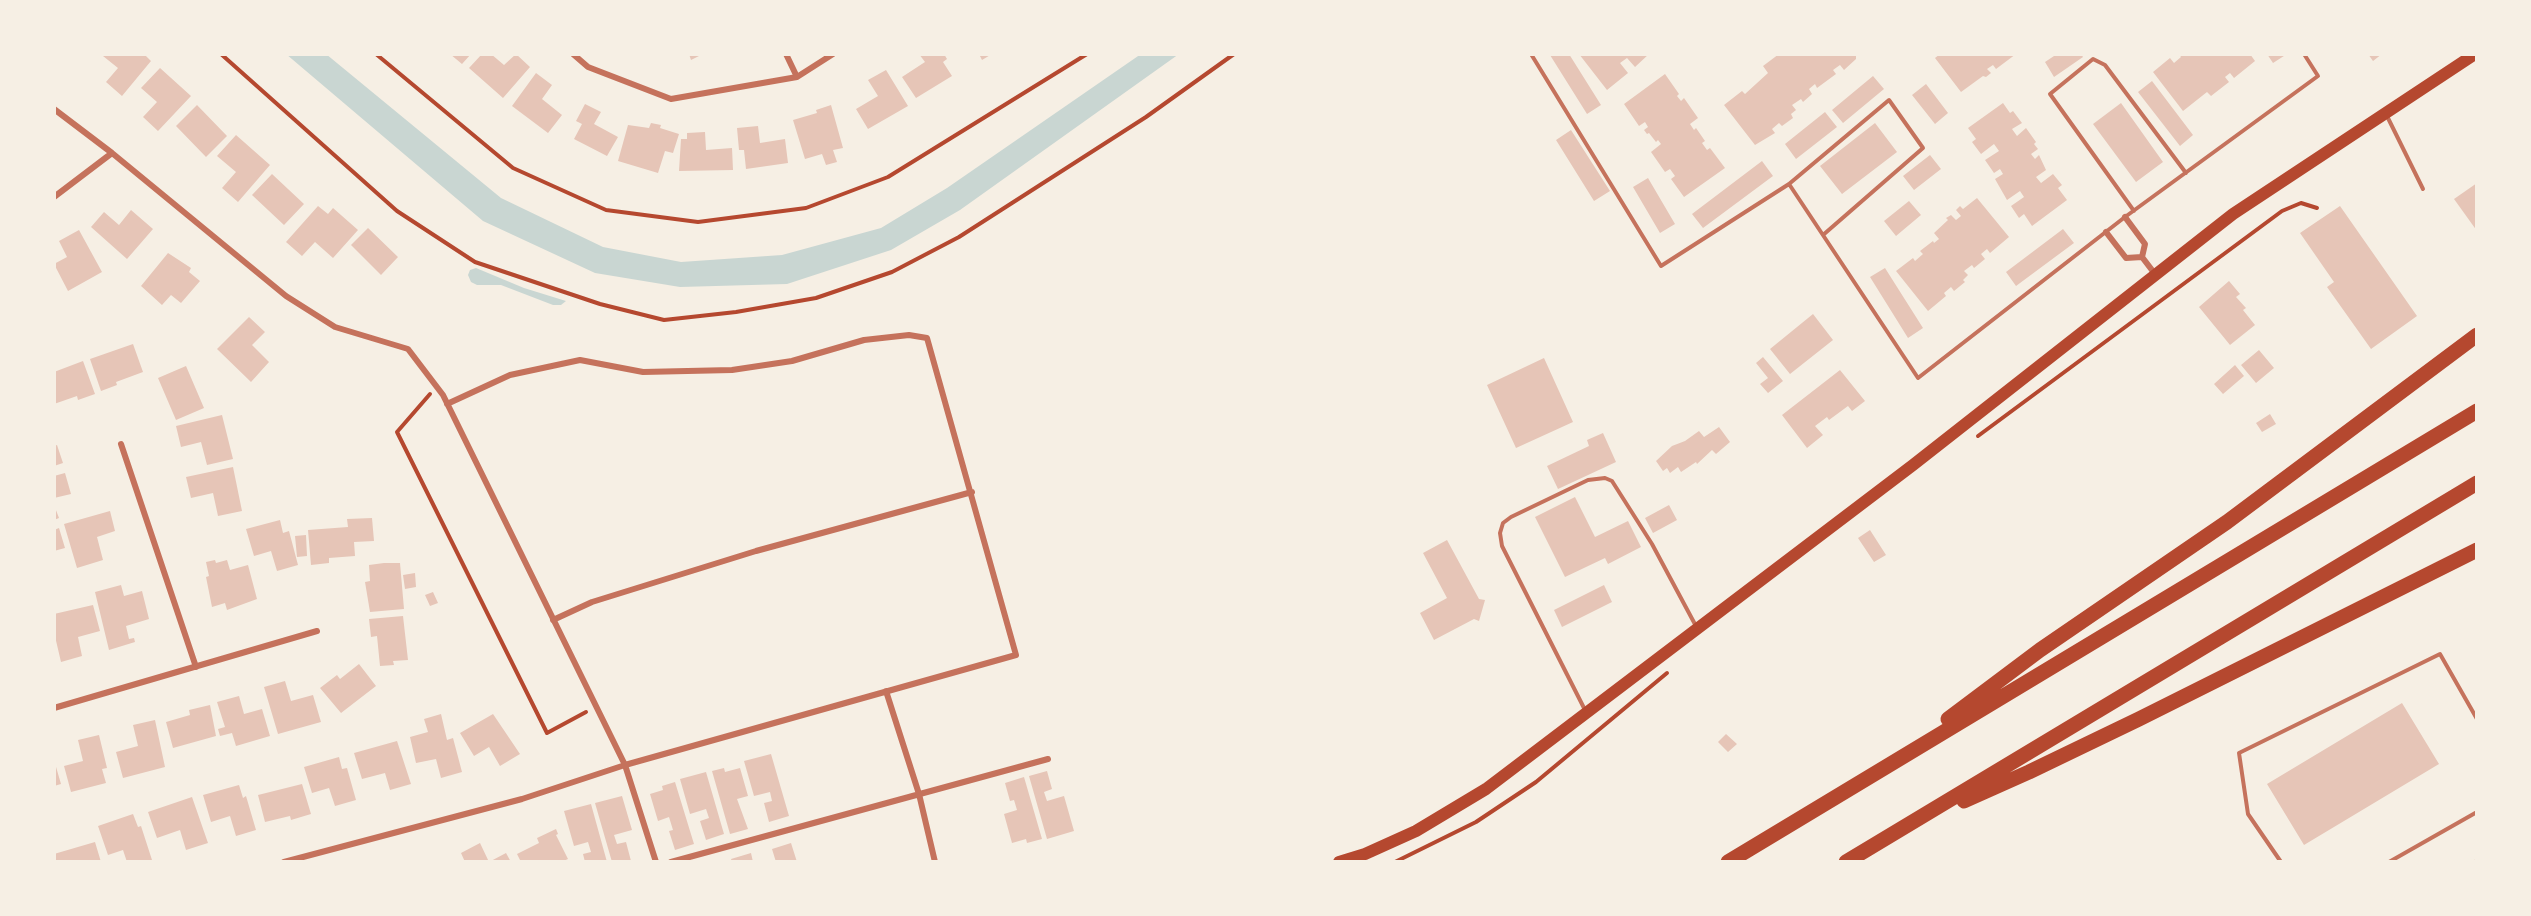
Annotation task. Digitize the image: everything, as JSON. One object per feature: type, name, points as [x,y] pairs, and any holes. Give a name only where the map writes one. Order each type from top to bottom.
[{"type":"highway","points":[[1884,768],[2040,650],[2227,522],[2477,335]]},
{"type":"highway","points":[[1728,862],[2477,411]]},
{"type":"highway","points":[[1846,862],[2477,483]]},
{"type":"highway","points":[[1909,824],[2030,772],[2477,550]]},
{"type":"main road","points":[[1339,862],[1391,843],[1450,812],[1486,789],[1913,465],[2155,274],[2258,196],[2475,54]]},
{"type":"street","points":[[573,54],[588,67],[671,99],[797,77],[833,54]]},
{"type":"street","points":[[786,54],[797,77]]},
{"type":"street","points":[[54,109],[112,153],[286,296],[335,327],[408,349],[447,404],[625,765],[656,862]]},
{"type":"street","points":[[54,197],[112,153]]},
{"type":"street","points":[[2125,217],[2145,244],[2142,257]]},
{"type":"street","points":[[2106,232],[2126,258],[2142,257]]},
{"type":"street","points":[[2142,257],[2155,274]]},
{"type":"street","points":[[284,862],[539,794],[625,765],[1016,655],[927,338],[909,336],[864,340],[792,361],[732,370],[643,372],[580,360],[510,375],[447,404]]},
{"type":"street","points":[[121,444],[196,667]]},
{"type":"street","points":[[553,620],[592,602],[756,551],[972,492]]},
{"type":"street","points":[[54,708],[317,631]]},
{"type":"street","points":[[886,691],[919,794],[935,862]]},
{"type":"street","points":[[671,862],[1048,759]]},
{"type":"lane","points":[[1531,54],[1661,266],[1789,184],[1889,100],[1923,148],[1823,235]]},
{"type":"lane","points":[[1789,184],[1918,378],[2125,217],[2318,76],[2304,54]]},
{"type":"lane","points":[[2134,211],[2050,94],[2093,59],[2105,64],[2186,172]]},
{"type":"lane","points":[[2386,113],[2424,189]]},
{"type":"lane","points":[[1587,713],[1502,546],[1500,533],[1503,523],[1588,480],[1605,478],[1612,481],[1652,544],[1697,628]]},
{"type":"lane","points":[[2281,862],[2248,814],[2239,753],[2440,654],[2477,719]]},
{"type":"lane","points":[[2389,862],[2477,812]]},
{"type":"path","points":[[221,54],[397,211],[475,262],[600,304],[664,320],[736,312],[816,298],[892,272],[959,237],[1146,117],[1234,54]]},
{"type":"path","points":[[376,54],[513,168],[606,210],[698,222],[806,208],[888,177],[1087,54]]},
{"type":"path","points":[[1973,439],[2282,211],[2301,202],[2317,208]]},
{"type":"path","points":[[437,387],[397,432],[547,733],[596,706]]},
{"type":"path","points":[[1395,862],[1476,822],[1536,782],[1675,667]]},
{"type":"shaded area","points":[[286,54],[326,54],[501,198],[603,247],[681,262],[782,255],[881,228],[947,188],[1141,54],[1179,54],[960,210],[891,250],[787,284],[680,287],[595,273],[483,221]]},
{"type":"shaded area","points":[[476,268],[524,288],[566,301],[561,305],[553,305],[501,285],[477,285],[471,282],[468,275],[470,270]]},
{"type":"building","points":[[105,54],[144,54],[151,61],[122,96],[106,82],[118,68],[103,56]]},
{"type":"building","points":[[450,54],[471,54],[462,64]]},
{"type":"building","points":[[482,54],[491,54],[504,65],[516,54],[530,67],[503,98],[469,68]]},
{"type":"building","points":[[689,54],[703,54],[691,60]]},
{"type":"building","points":[[919,54],[944,54],[947,59],[943,62],[952,76],[916,98],[902,77],[925,62]]},
{"type":"building","points":[[979,54],[992,54],[982,60]]},
{"type":"building","points":[[1569,54],[1601,105],[1587,114],[1550,55]]},
{"type":"building","points":[[1579,54],[1649,54],[1635,67],[1627,58],[1620,63],[1628,73],[1607,90]]},
{"type":"building","points":[[1779,54],[1856,54],[1856,59],[1844,70],[1840,65],[1833,70],[1836,74],[1817,88],[1815,84],[1809,89],[1812,94],[1803,102],[1801,99],[1792,105],[1796,110],[1791,114],[1793,118],[1782,126],[1779,123],[1772,129],[1775,133],[1755,145],[1724,105],[1742,91],[1745,94],[1768,73],[1763,66]]},
{"type":"building","points":[[1940,54],[2016,54],[1996,69],[1993,65],[1987,69],[1991,73],[1961,92],[1935,58]]},
{"type":"building","points":[[2057,54],[2081,54],[2083,57],[2054,77],[2045,62]]},
{"type":"building","points":[[2179,54],[2250,54],[2255,61],[2234,78],[2230,73],[2225,77],[2229,82],[2211,96],[2207,92],[2183,111],[2153,72],[2170,58],[2174,63],[2181,57]]},
{"type":"building","points":[[2267,54],[2287,54],[2273,63]]},
{"type":"building","points":[[2368,54],[2382,54],[2373,61]]},
{"type":"building","points":[[160,68],[191,96],[158,131],[143,117],[157,102],[141,88]]},
{"type":"building","points":[[886,70],[908,106],[868,129],[856,109],[878,96],[868,80]]},
{"type":"building","points":[[536,73],[552,85],[542,99],[562,115],[548,133],[512,106]]},
{"type":"building","points":[[1665,74],[1679,94],[1677,96],[1681,101],[1684,98],[1698,118],[1690,124],[1694,130],[1696,128],[1705,141],[1702,143],[1707,150],[1710,148],[1725,168],[1684,197],[1671,179],[1675,176],[1670,169],[1665,172],[1651,152],[1661,144],[1644,130],[1648,127],[1645,122],[1639,126],[1624,104]]},
{"type":"building","points":[[1873,76],[1884,89],[1843,123],[1832,110]]},
{"type":"building","points":[[2152,81],[2193,135],[2180,146],[2138,92]]},
{"type":"building","points":[[1926,84],[1948,113],[1935,124],[1912,95]]},
{"type":"building","points":[[2003,103],[2010,113],[2013,111],[2022,123],[2012,129],[2017,136],[2026,128],[2036,142],[2034,144],[2038,149],[2031,154],[2035,159],[2039,155],[2046,170],[2036,177],[2041,183],[2053,174],[2062,185],[2058,188],[2067,200],[2032,226],[2024,214],[2019,218],[2011,206],[2024,197],[2020,191],[2007,200],[1995,179],[2003,174],[2000,169],[1994,173],[1985,160],[1999,151],[1994,144],[1981,154],[1972,142],[1976,139],[1968,128]]},
{"type":"building","points":[[2121,103],[2163,162],[2136,182],[2093,124]]},
{"type":"building","points":[[585,104],[601,112],[594,124],[618,137],[607,156],[574,139],[582,124],[576,121]]},
{"type":"building","points":[[197,105],[227,136],[206,157],[176,126]]},
{"type":"building","points":[[831,105],[843,148],[833,150],[837,162],[826,165],[822,154],[805,159],[793,120],[817,113],[816,110]]},
{"type":"building","points":[[1825,112],[1837,127],[1796,159],[1785,144]]},
{"type":"building","points":[[651,123],[679,134],[673,153],[665,151],[658,173],[618,161],[628,125],[649,128]]},
{"type":"building","points":[[1875,123],[1897,152],[1842,194],[1820,166]]},
{"type":"building","points":[[758,126],[760,143],[785,139],[788,163],[746,169],[744,150],[739,150],[737,128]]},
{"type":"building","points":[[1571,130],[1610,191],[1594,201],[1556,140]]},
{"type":"building","points":[[705,132],[706,150],[732,148],[733,170],[679,171],[681,139],[687,139],[687,133]]},
{"type":"building","points":[[236,135],[270,165],[238,202],[222,188],[236,172],[217,156]]},
{"type":"building","points":[[1930,155],[1941,169],[1914,190],[1903,176]]},
{"type":"building","points":[[1762,161],[1773,176],[1703,228],[1692,214]]},
{"type":"building","points":[[272,174],[304,204],[284,225],[252,195]]},
{"type":"building","points":[[1648,178],[1675,224],[1660,233],[1633,187]]},
{"type":"building","points":[[2477,183],[2477,231],[2454,199]]},
{"type":"building","points":[[1977,198],[2009,237],[1990,253],[1987,249],[1981,254],[1985,259],[1974,268],[1972,265],[1964,271],[1968,275],[1963,280],[1965,282],[1954,291],[1951,287],[1944,293],[1946,296],[1928,311],[1896,271],[1913,258],[1915,261],[1923,254],[1920,251],[1939,239],[1934,233],[1948,220],[1946,218],[1951,215],[1956,220],[1961,216],[1956,210],[1960,206],[1963,209]]},
{"type":"building","points":[[1909,201],[1921,215],[1896,236],[1884,221]]},
{"type":"building","points":[[318,206],[328,214],[333,208],[358,230],[333,258],[315,242],[302,256],[286,242]]},
{"type":"building","points":[[2340,206],[2417,316],[2371,349],[2327,287],[2334,282],[2300,233]]},
{"type":"building","points":[[131,210],[153,229],[127,259],[91,227],[104,212],[119,225]]},
{"type":"building","points":[[368,228],[398,257],[381,275],[351,245]]},
{"type":"building","points":[[2063,229],[2074,243],[2016,286],[2006,272]]},
{"type":"building","points":[[79,230],[102,272],[68,291],[54,264],[67,257],[59,241]]},
{"type":"building","points":[[168,253],[191,268],[189,272],[200,281],[181,303],[171,295],[162,305],[141,286]]},
{"type":"building","points":[[1885,268],[1923,328],[1908,338],[1870,277]]},
{"type":"building","points":[[2229,281],[2240,294],[2236,297],[2246,308],[2243,310],[2255,325],[2230,345],[2199,307]]},
{"type":"building","points":[[1813,314],[1833,340],[1790,374],[1770,349]]},
{"type":"building","points":[[249,317],[265,332],[252,345],[269,362],[251,382],[217,349]]},
{"type":"building","points":[[133,344],[143,372],[116,382],[117,385],[101,391],[90,359]]},
{"type":"building","points":[[2259,350],[2274,368],[2256,383],[2241,365]]},
{"type":"building","points":[[1763,357],[1783,381],[1768,393],[1760,384],[1768,378],[1756,363]]},
{"type":"building","points":[[1544,358],[1573,422],[1516,448],[1487,385]]},
{"type":"building","points":[[83,361],[95,394],[78,400],[77,396],[54,404],[54,372]]},
{"type":"building","points":[[2235,365],[2244,376],[2223,394],[2214,384]]},
{"type":"building","points":[[186,366],[204,408],[176,420],[158,378]]},
{"type":"building","points":[[1840,370],[1865,401],[1852,411],[1848,406],[1829,420],[1827,417],[1815,426],[1823,435],[1807,448],[1782,415]]},
{"type":"building","points":[[2270,414],[2276,424],[2262,432],[2256,423]]},
{"type":"building","points":[[222,415],[233,459],[207,465],[201,442],[181,447],[176,426]]},
{"type":"building","points":[[1719,427],[1730,442],[1716,454],[1712,450],[1697,464],[1696,462],[1681,472],[1678,467],[1670,473],[1667,468],[1663,471],[1656,461],[1672,446],[1685,441],[1699,431],[1704,437]]},
{"type":"building","points":[[1603,433],[1616,462],[1558,489],[1547,466],[1589,446],[1587,440]]},
{"type":"building","points":[[57,445],[63,463],[54,466],[54,446]]},
{"type":"building","points":[[233,467],[242,511],[218,516],[213,493],[191,498],[186,477]]},
{"type":"building","points":[[65,473],[71,494],[54,498],[54,476]]},
{"type":"building","points":[[1575,497],[1595,537],[1628,521],[1641,547],[1608,564],[1605,558],[1565,577],[1535,517]]},
{"type":"building","points":[[54,505],[59,518],[54,520]]},
{"type":"building","points":[[1669,505],[1677,520],[1653,533],[1645,518]]},
{"type":"building","points":[[110,511],[115,531],[97,537],[103,560],[77,568],[64,524]]},
{"type":"building","points":[[372,518],[374,541],[354,542],[355,556],[329,558],[329,563],[311,565],[308,530],[348,527],[347,519]]},
{"type":"building","points":[[280,520],[283,533],[289,531],[298,565],[277,571],[271,551],[254,556],[246,529]]},
{"type":"building","points":[[59,528],[65,548],[54,551],[54,530]]},
{"type":"building","points":[[1870,530],[1886,555],[1874,562],[1858,538]]},
{"type":"building","points":[[306,535],[307,556],[297,557],[295,536]]},
{"type":"building","points":[[1447,540],[1479,599],[1485,600],[1479,621],[1474,619],[1434,640],[1420,613],[1447,598],[1423,553]]},
{"type":"building","points":[[215,560],[216,563],[227,560],[230,570],[248,565],[257,599],[227,610],[225,603],[212,607],[206,577],[209,576],[206,562]]},
{"type":"building","points":[[400,563],[404,609],[370,612],[365,582],[370,581],[369,565]]},
{"type":"building","points":[[415,573],[416,587],[405,589],[403,575]]},
{"type":"building","points":[[121,585],[124,596],[142,591],[149,619],[126,626],[129,639],[134,638],[135,642],[109,650],[95,592]]},
{"type":"building","points":[[1604,585],[1612,602],[1562,627],[1554,610]]},
{"type":"building","points":[[433,592],[438,603],[430,606],[425,595]]},
{"type":"building","points":[[93,605],[100,631],[78,637],[82,656],[61,662],[54,632],[54,614]]},
{"type":"building","points":[[403,616],[408,660],[393,661],[394,665],[380,666],[377,636],[371,637],[369,619]]},
{"type":"building","points":[[359,664],[376,686],[341,713],[320,688],[337,675],[340,679]]},
{"type":"building","points":[[285,681],[291,701],[313,695],[321,722],[278,734],[264,687]]},
{"type":"building","points":[[239,696],[244,714],[262,709],[270,736],[236,746],[232,733],[220,736],[218,729],[225,727],[217,702]]},
{"type":"building","points":[[2402,703],[2439,764],[2304,845],[2267,784]]},
{"type":"building","points":[[210,705],[216,736],[173,748],[166,722],[190,715],[189,710]]},
{"type":"building","points":[[441,714],[447,740],[453,738],[462,772],[441,778],[436,759],[416,763],[410,737],[428,732],[424,719]]},
{"type":"building","points":[[493,714],[520,754],[500,766],[489,747],[474,756],[460,733]]},
{"type":"building","points":[[155,720],[165,767],[123,778],[116,752],[138,746],[133,725]]},
{"type":"building","points":[[1726,734],[1737,744],[1728,752],[1718,742]]},
{"type":"building","points":[[99,735],[107,768],[102,769],[106,783],[71,792],[64,766],[83,761],[78,740]]},
{"type":"building","points":[[397,741],[411,784],[390,790],[385,773],[362,779],[354,753]]},
{"type":"building","points":[[771,754],[789,816],[769,822],[764,803],[772,801],[770,792],[754,796],[744,761]]},
{"type":"building","points":[[339,757],[342,769],[347,768],[356,800],[335,806],[329,788],[312,793],[304,767]]},
{"type":"building","points":[[54,760],[61,784],[54,786]]},
{"type":"building","points":[[724,768],[725,772],[740,768],[748,796],[737,799],[748,829],[730,834],[712,771]]},
{"type":"building","points":[[1047,771],[1052,789],[1044,792],[1047,801],[1064,796],[1074,831],[1047,839],[1029,776]]},
{"type":"building","points":[[706,772],[724,834],[706,840],[700,821],[709,818],[706,809],[690,814],[680,779]]},
{"type":"building","points":[[1024,777],[1042,839],[1027,843],[1026,839],[1012,843],[1004,814],[1017,810],[1014,800],[1010,801],[1005,783]]},
{"type":"building","points":[[675,782],[694,844],[675,850],[669,831],[673,830],[669,817],[658,821],[650,794],[663,790],[662,786]]},
{"type":"building","points":[[302,784],[311,814],[291,820],[290,816],[265,822],[258,795]]},
{"type":"building","points":[[239,785],[243,798],[246,796],[256,830],[236,836],[230,816],[211,822],[203,795]]},
{"type":"building","points":[[622,796],[632,830],[614,835],[617,844],[626,842],[631,861],[612,862],[595,803]]},
{"type":"building","points":[[192,797],[208,843],[186,850],[180,830],[157,838],[148,812]]},
{"type":"building","points":[[591,804],[607,862],[585,862],[583,854],[591,852],[588,842],[574,846],[564,811]]},
{"type":"building","points":[[133,814],[138,827],[141,826],[152,860],[127,862],[123,850],[108,855],[98,826]]},
{"type":"building","points":[[556,829],[558,834],[556,835],[568,859],[561,862],[521,862],[517,854],[539,843],[537,838]]},
{"type":"building","points":[[95,842],[101,862],[54,862],[54,854]]},
{"type":"building","points":[[480,843],[489,862],[465,862],[461,853]]},
{"type":"building","points":[[791,843],[797,862],[776,862],[772,849]]},
{"type":"building","points":[[506,853],[511,862],[489,862]]},
{"type":"building","points":[[751,853],[753,862],[732,862],[731,859]]}]
